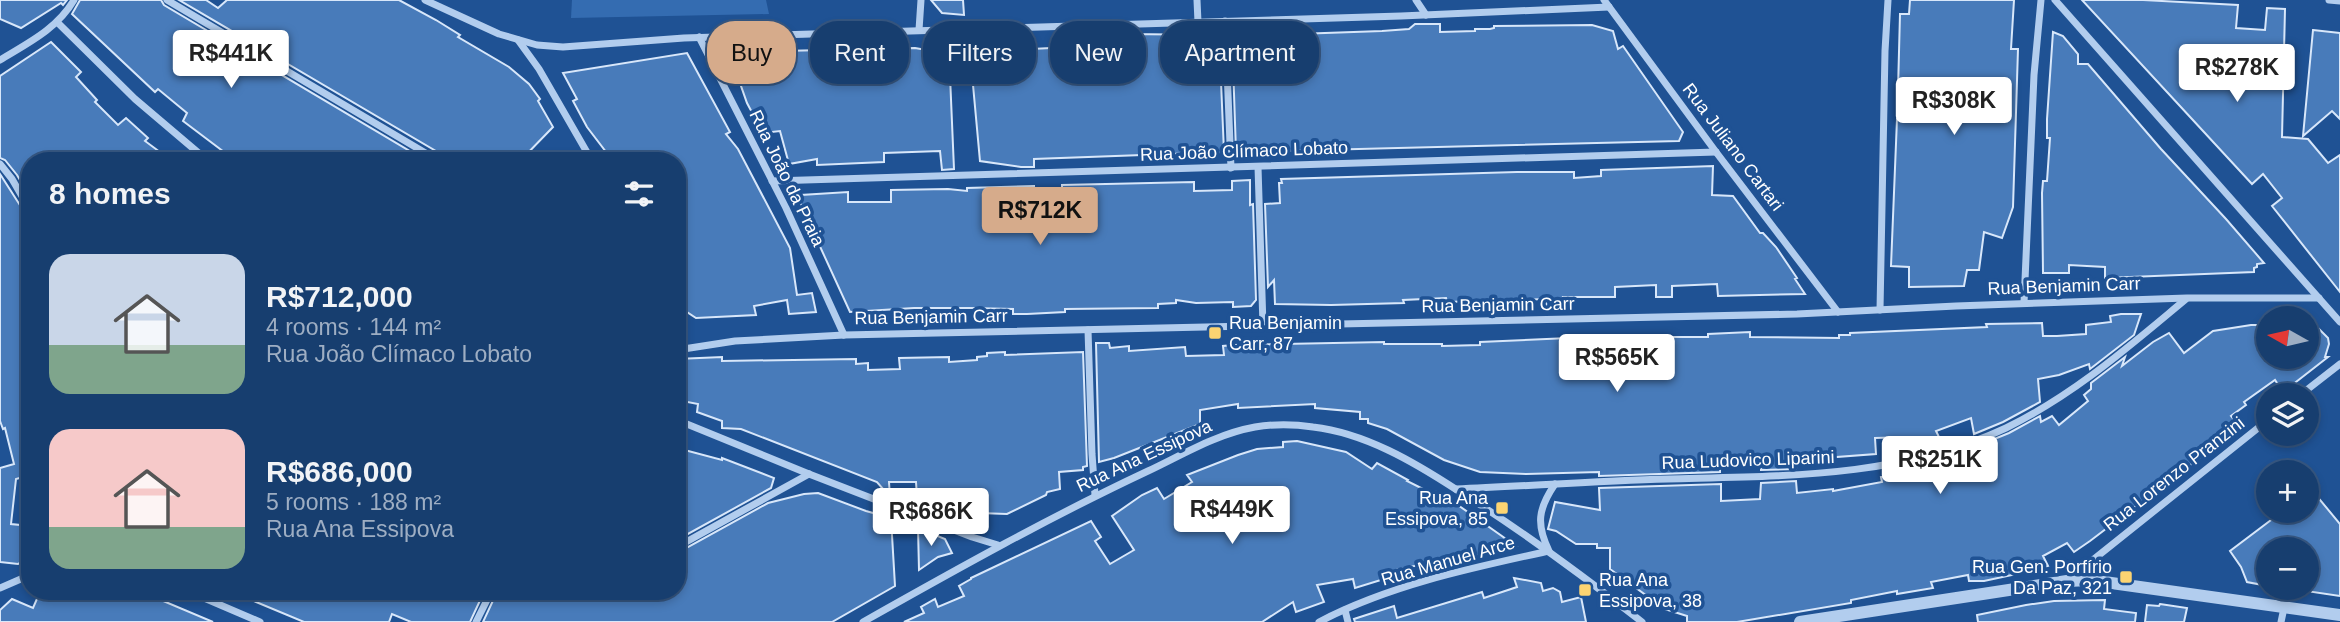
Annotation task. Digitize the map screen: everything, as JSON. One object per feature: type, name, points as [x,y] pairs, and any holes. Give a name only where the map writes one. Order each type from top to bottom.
[{"type":"street","points":[[0,60],[47,31],[65,15],[74,0]]},
{"type":"street","points":[[167,0],[424,152]]},
{"type":"street","points":[[425,0],[488,30],[537,45],[563,47],[699,37],[1160,23]]},
{"type":"street","points":[[919,30],[920,0]]},
{"type":"street","points":[[1197,0],[1198,21]]},
{"type":"street","points":[[1416,0],[1426,15]]},
{"type":"street","name":"Rua Juliano Cartari","points":[[1604,0],[1838,312]]},
{"type":"street","points":[[1880,310],[1888,0]]},
{"type":"street","points":[[2024,303],[2040,0]]},
{"type":"street","points":[[2054,0],[2340,322]]},
{"type":"street","points":[[2329,0],[2340,1]]},
{"type":"street","points":[[1226,21],[1609,7]]},
{"type":"street","points":[[57,22],[135,99],[197,152]]},
{"type":"street","name":"Rua João da Praia","points":[[699,37],[772,181],[845,335]]},
{"type":"street","points":[[518,40],[539,69],[587,152]]},
{"type":"street","points":[[1228,84],[1231,168]]},
{"type":"street","name":"Rua João Clímaco Lobato","points":[[772,181],[1716,152]]},
{"type":"street","points":[[0,164],[21,194]]},
{"type":"street","points":[[1258,167],[1263,326]]},
{"type":"street","name":"Rua Benjamin Carr","points":[[686,349],[735,341],[845,335],[1838,312],[2187,298],[2319,298]]},
{"type":"street","name":"Rua Ludovico Liparini","points":[[1455,489],[1857,471],[1969,443],[2014,423],[2078,387],[2187,298]]},
{"type":"street","points":[[1088,330],[1095,495]]},
{"type":"street","points":[[2316,383],[2340,364]]},
{"type":"street","points":[[686,424],[809,474],[998,545]]},
{"type":"street","name":"Rua Ana Essipova","points":[[863,622],[998,545],[1095,495],[1221,437],[1253,428],[1287,425],[1335,431],[1398,455],[1502,518],[1642,622]]},
{"type":"street","name":"Rua Lorenzo Pranzini","points":[[2067,581],[2256,430]]},
{"type":"street","points":[[686,542],[809,474]]},
{"type":"street","points":[[1549,551],[1539,522],[1542,506],[1555,484]]},
{"type":"street","name":"Rua Manuel Arce","points":[[1319,622],[1417,583],[1549,551]]},
{"type":"street","points":[[1,585],[21,578]]},
{"type":"street","points":[[1800,622],[2067,581],[2112,582],[2340,615]]},
{"type":"street","points":[[209,600],[260,622]]},
{"type":"street","points":[[477,622],[487,600]]},
{"type":"street","points":[[2281,622],[2284,608]]},
{"type":"street","points":[[1345,610],[1348,622]]},
{"type":"shaded area","points":[[572,0],[766,0],[769,14],[571,18]]},
{"type":"building","points":[[0,0],[67,0],[63,5],[61,3],[21,28],[0,19]]},
{"type":"building","points":[[80,0],[161,0],[164,5],[411,152],[224,152],[183,121],[187,113],[158,89],[155,92],[72,14]]},
{"type":"building","points":[[179,0],[206,0],[218,8],[227,0],[399,0],[436,20],[460,35],[458,37],[509,67],[529,84],[540,99],[538,101],[553,127],[529,152],[438,152]]},
{"type":"building","points":[[931,0],[963,0],[964,15],[942,13]]},
{"type":"building","points":[[1910,0],[2014,0],[2011,49],[2018,49],[2013,207],[2002,238],[1984,232],[1979,270],[1967,270],[1964,286],[1909,287],[1909,267],[1891,266],[1897,119],[1907,119],[1907,90],[1898,90],[1900,14],[1909,14]]},
{"type":"building","points":[[2082,0],[2238,5],[2236,28],[2265,30],[2267,8],[2285,9],[2282,137],[2308,139],[2328,163],[2340,155],[2340,292],[2272,206],[2282,198],[2263,174],[2252,184]]},
{"type":"building","points":[[1415,24],[1440,24],[1440,32],[1475,31],[1494,26],[1592,25],[1613,31],[1618,49],[1623,46],[1683,132],[1679,141],[1236,152],[1234,84],[1319,84],[1319,33],[1409,29]]},
{"type":"building","points":[[2313,30],[2340,33],[2340,119],[2332,111],[2303,136]]},
{"type":"building","points":[[2053,32],[2063,36],[2078,54],[2078,64],[2088,64],[2264,263],[2257,264],[2254,272],[2105,278],[2105,267],[2069,265],[2069,273],[2043,273],[2042,193],[2043,181],[2047,181],[2050,138],[2047,138],[2047,119]]},
{"type":"building","points":[[1146,34],[1160,34],[1160,84],[1221,84],[1224,152],[1034,159],[1034,167],[980,161],[973,84],[1036,84],[1036,49],[1050,48],[1050,84],[1146,84]]},
{"type":"building","points":[[51,42],[81,72],[76,77],[97,100],[95,102],[118,125],[126,118],[148,138],[145,141],[160,152],[21,152],[21,182],[5,160],[0,158],[0,76]]},
{"type":"building","points":[[909,48],[923,49],[923,84],[950,84],[954,169],[942,170],[940,151],[884,153],[884,162],[817,165],[817,159],[789,164],[780,131],[763,133],[740,84],[796,84],[796,51],[810,50],[810,84],[909,84]]},
{"type":"building","points":[[687,53],[730,132],[726,134],[738,149],[790,248],[797,295],[812,293],[816,312],[789,314],[787,300],[754,306],[756,315],[696,318],[687,312],[686,152],[606,152],[587,127],[573,101],[577,99],[563,73]]},
{"type":"building","points":[[1713,166],[1712,195],[1733,196],[1760,233],[1776,247],[1805,294],[1718,296],[1717,284],[1672,286],[1672,297],[1656,297],[1656,285],[1615,287],[1615,297],[1563,297],[1561,306],[1546,306],[1546,299],[1447,302],[1446,298],[1403,300],[1404,303],[1331,305],[1275,304],[1274,280],[1268,287],[1265,204],[1280,203],[1281,179],[1517,172],[1574,172],[1574,178],[1601,176],[1601,170]]},
{"type":"building","points":[[0,174],[21,207],[21,478],[16,479],[11,524],[21,525],[21,562],[18,564],[0,562],[0,468],[14,464],[5,428],[3,429],[0,421]]},
{"type":"building","points":[[1250,180],[1256,300],[1251,306],[1233,307],[1233,302],[1196,303],[1176,300],[1176,303],[1158,304],[1158,308],[1065,309],[1065,312],[1027,314],[1013,314],[1013,309],[971,308],[850,312],[801,205],[801,195],[848,192],[848,202],[891,202],[891,190],[967,191],[967,188],[1034,186],[1034,190],[1062,190],[1062,185],[1194,182],[1194,191],[1232,190],[1232,181]]},
{"type":"building","points":[[2141,314],[2134,335],[2090,369],[2089,364],[2038,379],[2040,402],[1974,434],[1971,418],[1936,431],[1943,445],[1911,453],[1908,437],[1875,438],[1876,454],[1797,460],[1796,469],[1761,470],[1761,462],[1720,464],[1720,472],[1599,476],[1599,472],[1480,472],[1444,460],[1387,429],[1368,423],[1368,419],[1360,419],[1360,412],[1315,408],[1315,404],[1238,408],[1238,404],[1200,410],[1200,424],[1099,462],[1096,343],[1109,343],[1110,348],[1129,346],[1129,351],[1185,347],[1186,356],[1224,355],[1223,346],[1233,345],[1384,342],[1442,346],[1569,338],[1608,340],[1708,337],[1708,334],[1750,332],[1750,337],[1839,338],[1839,335],[1850,333],[1987,327],[1986,324],[2042,323],[2043,336],[2057,336],[2086,334],[2086,325],[2111,322],[2110,316]]},
{"type":"building","points":[[2256,325],[2256,369],[2313,369],[2295,383],[2277,383],[2275,380],[2271,383],[2256,383],[2256,393],[2231,416],[2240,427],[2090,541],[2074,552],[2067,543],[2043,556],[2048,566],[2035,570],[1984,581],[1969,581],[1968,575],[1931,582],[1933,588],[1897,594],[1897,591],[1851,600],[1851,603],[1737,622],[1687,622],[1687,616],[1665,609],[1610,569],[1610,548],[1597,548],[1597,544],[1576,544],[1548,529],[1555,502],[1600,510],[1599,488],[1721,484],[1721,501],[1760,499],[1761,483],[1796,481],[1797,493],[1833,491],[1882,482],[1881,477],[1916,472],[1914,465],[1948,456],[1950,460],[1978,451],[1977,446],[2040,416],[2041,422],[2052,416],[2059,425],[2088,401],[2084,395],[2091,389],[2091,383],[2125,357],[2122,366],[2169,333],[2184,353],[2213,331]]},
{"type":"building","points":[[2319,329],[2328,338],[2325,357],[2328,357],[2319,364]]},
{"type":"building","points":[[1005,352],[1005,355],[1083,352],[1087,466],[1083,467],[1083,470],[1059,472],[1060,489],[1047,492],[1046,495],[1007,514],[951,512],[917,497],[916,482],[889,482],[890,497],[877,482],[741,429],[722,428],[722,421],[697,412],[698,404],[686,402],[686,359],[722,357],[722,361],[856,359],[856,364],[868,363],[868,370],[900,369],[899,358],[949,357],[949,362],[977,360],[977,357],[987,356],[987,353]]},
{"type":"building","points":[[1297,441],[1346,452],[1372,469],[1377,463],[1407,481],[1455,503],[1516,546],[1434,565],[1433,562],[1396,570],[1397,575],[1355,588],[1353,579],[1317,585],[1324,602],[1296,612],[1293,602],[1262,622],[904,622],[924,613],[921,607],[935,599],[938,607],[964,596],[959,586],[971,578],[1091,521],[1101,537],[1095,541],[1110,564],[1134,550],[1112,516],[1142,495],[1157,488],[1164,499],[1192,482],[1187,475],[1257,449],[1283,447],[1283,442]]},
{"type":"building","points":[[686,450],[722,458],[774,478],[771,488],[686,535]]},
{"type":"building","points":[[818,493],[891,518],[895,586],[832,622],[483,622],[493,600],[686,600],[686,548],[768,503]]},
{"type":"building","points":[[2319,499],[2340,524],[2340,596],[2319,593],[2319,537],[2256,537],[2256,584],[2247,582],[2230,551],[2267,523],[2319,523]]},
{"type":"building","points":[[918,528],[945,539],[952,553],[938,557],[919,570]]},
{"type":"building","points":[[1514,578],[1541,583],[1543,591],[1553,588],[1560,592],[1562,602],[1581,597],[1586,622],[1355,622],[1354,619],[1394,606],[1397,618],[1482,592],[1484,598],[1517,587]]},
{"type":"building","points":[[12,599],[33,608],[36,600],[161,600],[213,622],[0,622],[0,610]]},
{"type":"building","points":[[251,600],[480,600],[470,622],[411,622],[392,614],[389,622],[304,622]]},
{"type":"building","points":[[2105,600],[2104,609],[2136,613],[2135,622],[1978,622],[1977,615],[2026,605],[2054,601]]},
{"type":"building","points":[[2147,605],[2187,608],[2184,622],[2145,622]]},
{"type":"place","name":"Rua Benjamin Carr, 87","points":[[1215,333]]},
{"type":"place","name":"Rua Ana Essipova, 85","points":[[1502,508]]},
{"type":"place","name":"Rua Gen. Porfírio Da Paz, 321","points":[[2126,577]]},
{"type":"place","name":"Rua Ana Essipova, 38","points":[[1585,590]]}]
